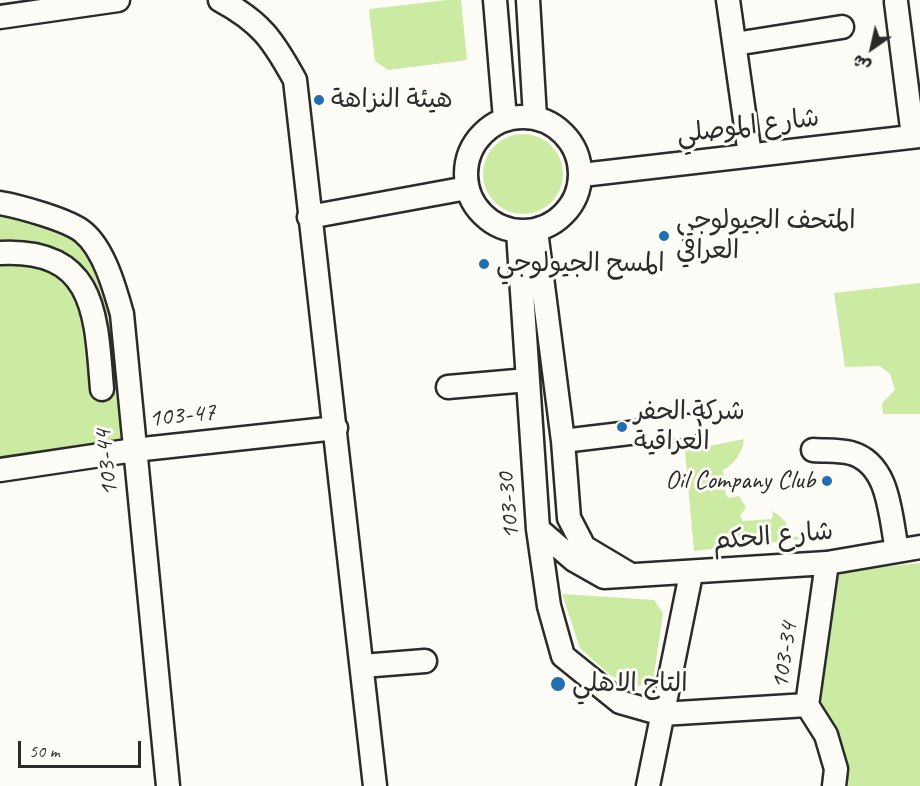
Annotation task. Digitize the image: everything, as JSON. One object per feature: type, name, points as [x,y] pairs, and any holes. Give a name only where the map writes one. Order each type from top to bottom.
[{"type":"street","points":[[0,17],[118,0]]},
{"type":"street","points":[[220,0],[246,14],[274,42],[295,80],[375,786]]},
{"type":"street","points":[[495,0],[506,119]]},
{"type":"street","points":[[528,0],[535,117]]},
{"type":"street","points":[[729,0],[750,155]]},
{"type":"street","points":[[896,2],[916,136]]},
{"type":"street","points":[[735,44],[842,27]]},
{"type":"street","points":[[535,117],[559,128],[576,149],[582,175],[578,194],[569,211],[554,223],[527,231],[501,227],[486,218],[474,205],[467,188],[466,171],[469,154],[477,139],[490,127],[506,119],[535,117]]},
{"type":"street","name":"شارع الموصلي","points":[[582,175],[916,136]]},
{"type":"street","points":[[309,217],[467,188]]},
{"type":"street","name":"103-44","points":[[0,203],[26,208],[82,231],[109,270],[122,314],[168,786]]},
{"type":"street","points":[[527,231],[563,441],[569,518],[584,546],[631,575]]},
{"type":"street","name":"103-30","points":[[527,231],[528,380],[538,529],[549,606],[563,656],[620,702],[662,714],[807,705]]},
{"type":"street","points":[[0,253],[32,255],[65,266],[81,285],[97,323],[102,389]]},
{"type":"street","points":[[97,323],[122,314]]},
{"type":"street","points":[[448,387],[528,380]]},
{"type":"street","points":[[563,441],[688,426]]},
{"type":"street","name":"103-47","points":[[0,470],[134,450],[336,428]]},
{"type":"street","points":[[813,450],[851,453],[873,465],[883,482],[897,550]]},
{"type":"street","name":"شارع الحكم","points":[[538,529],[574,560],[604,577],[691,574],[827,563],[920,547]]},
{"type":"street","name":"103-34","points":[[827,563],[807,705],[826,735],[836,769],[834,786]]},
{"type":"street","points":[[648,786],[691,574]]},
{"type":"street","points":[[362,666],[425,662]]},
{"type":"green space","points":[[461,0],[467,60],[388,70],[375,61],[369,9]]},
{"type":"green space","points":[[523,134],[538,137],[551,146],[560,159],[563,174],[560,189],[551,202],[538,211],[523,214],[508,211],[495,202],[486,189],[483,174],[486,159],[495,146],[508,137]]},
{"type":"green space","points":[[0,204],[81,222],[122,314],[134,450],[0,466]]},
{"type":"green space","points":[[920,283],[920,414],[883,414],[882,403],[895,390],[890,374],[880,366],[845,367],[834,293]]},
{"type":"green space","points":[[744,439],[737,457],[723,470],[726,495],[729,498],[739,496],[746,507],[740,516],[743,521],[772,519],[773,511],[785,521],[792,535],[802,539],[694,551],[685,451]]},
{"type":"green space","points":[[920,563],[920,786],[846,786],[847,769],[838,740],[820,703],[833,572]]},
{"type":"green space","points":[[562,594],[654,600],[663,613],[653,682],[635,687],[610,675],[580,648]]},
{"type":"place","name":"هيئة النزاهة","points":[[319,100]]},
{"type":"place","name":"المتحف الجيولوجي العراقي","points":[[664,236]]},
{"type":"place","name":"المسح الجيولوجي","points":[[484,264]]},
{"type":"place","name":"شركة الحفر العراقية","points":[[622,427]]},
{"type":"place","name":"Oil Company Club","points":[[827,481]]},
{"type":"place","name":"التاج الاهلي","points":[[558,684]]}]
